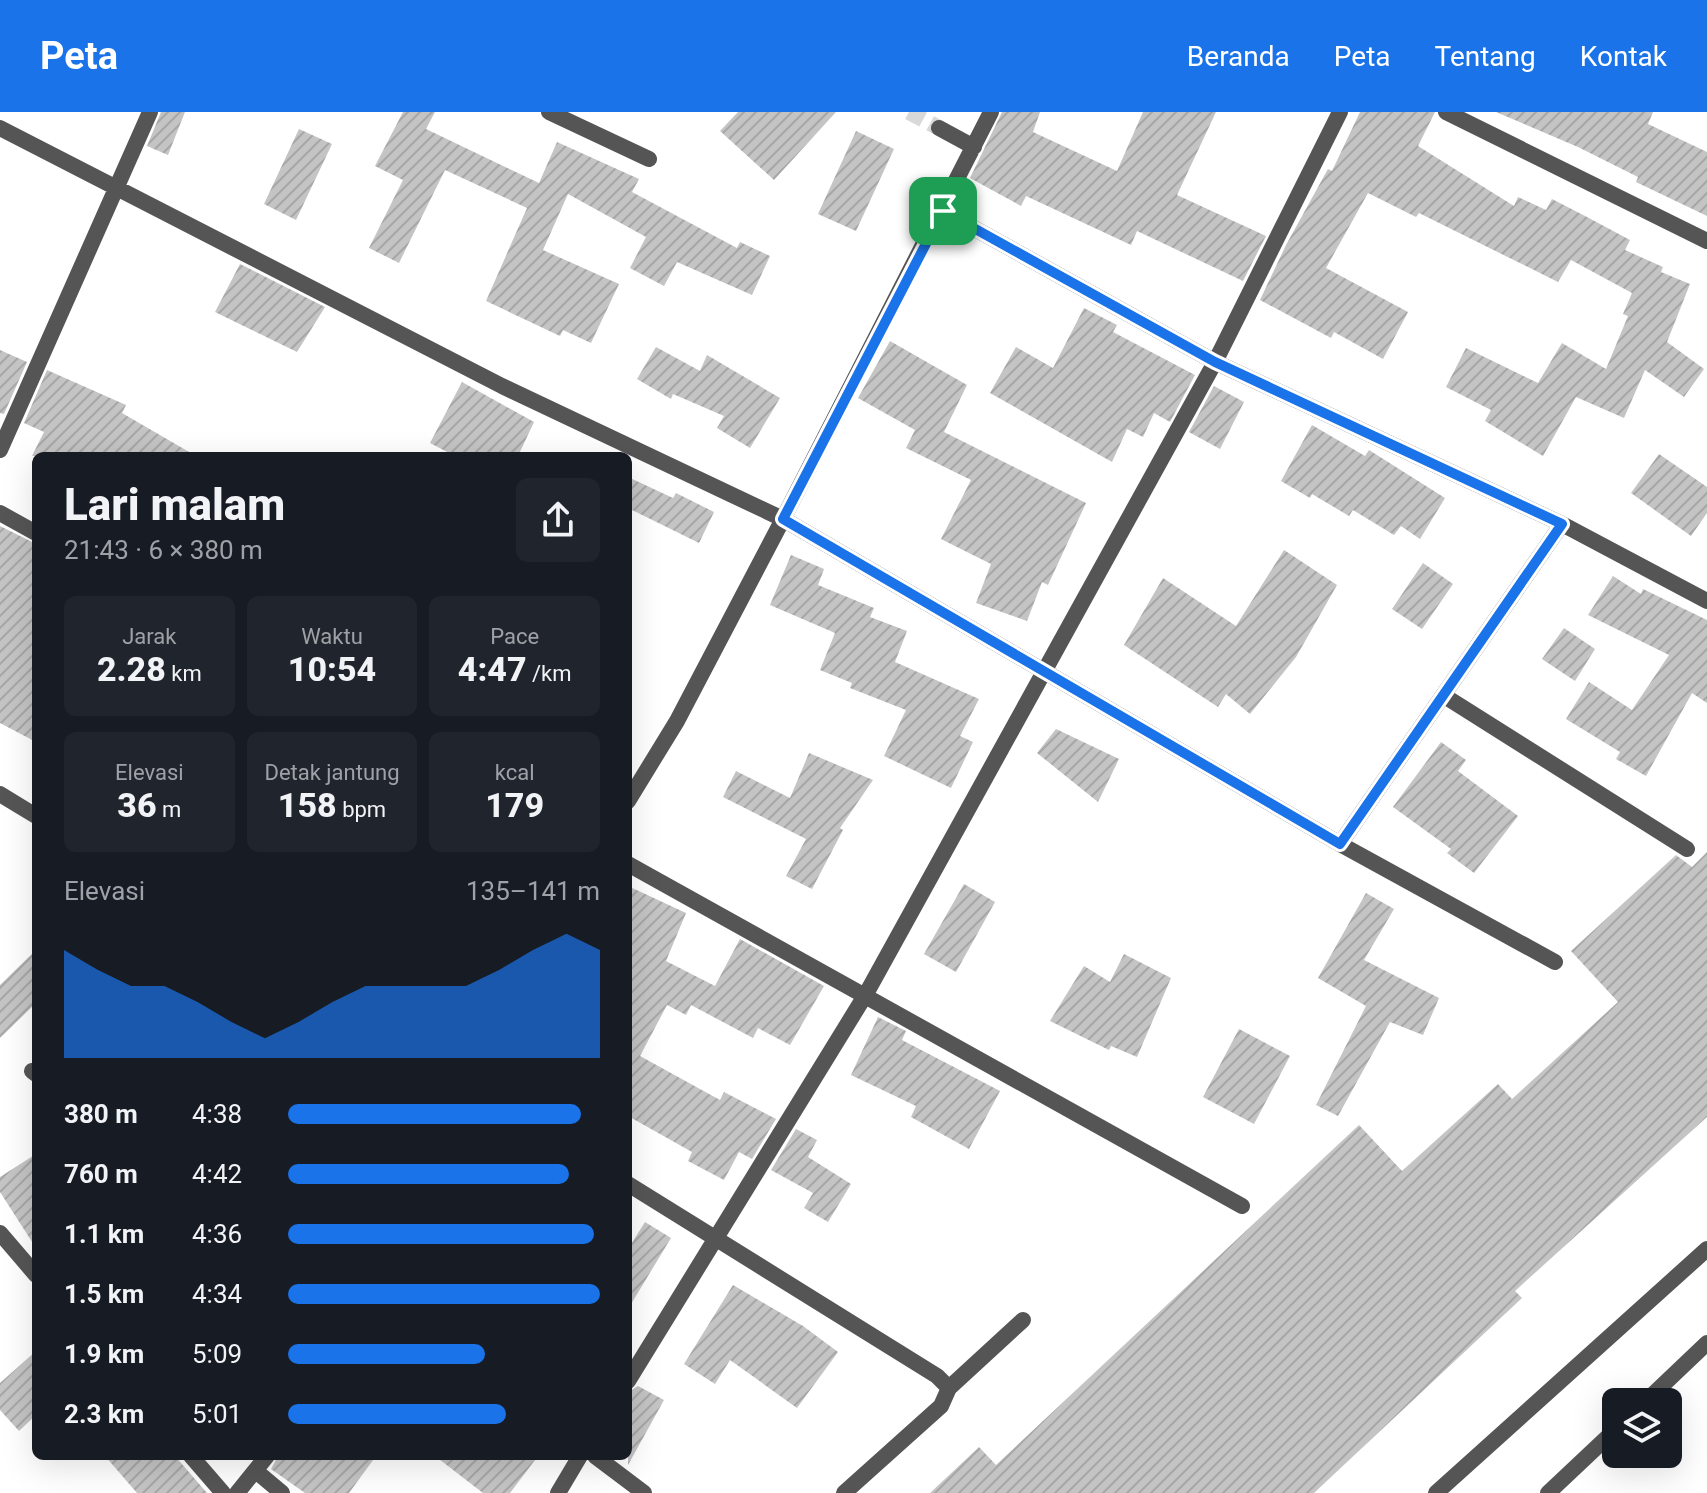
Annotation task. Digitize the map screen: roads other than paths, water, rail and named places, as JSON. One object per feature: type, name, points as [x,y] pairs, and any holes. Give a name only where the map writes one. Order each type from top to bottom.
[{"type":"street","points":[[0,450],[150,112]]},
{"type":"street","points":[[549,112],[649,159]]},
{"type":"street","points":[[632,794],[677,721],[943,211],[991,112]]},
{"type":"street","points":[[632,1375],[866,994],[1215,362],[1340,112]]},
{"type":"street","points":[[1446,112],[1707,241]]},
{"type":"street","points":[[0,128],[119,186],[528,400],[783,519],[1340,844],[1555,962]]},
{"type":"street","points":[[939,128],[974,147]]},
{"type":"street","points":[[943,211],[1215,362],[1562,524],[1707,601]]},
{"type":"street","points":[[0,513],[32,531]]},
{"type":"street","points":[[1340,844],[1446,697],[1562,524]]},
{"type":"street","points":[[1446,697],[1687,849]]},
{"type":"street","points":[[0,794],[32,814]]},
{"type":"street","points":[[632,866],[1242,1206]]},
{"type":"street","points":[[632,1186],[937,1376],[949,1388]]},
{"type":"street","points":[[0,1233],[32,1270]]},
{"type":"street","points":[[1436,1493],[1707,1249]]},
{"type":"street","points":[[844,1493],[941,1406],[949,1388],[1023,1320]]},
{"type":"street","points":[[1660,1388],[1707,1343]]},
{"type":"street","points":[[1548,1493],[1602,1442]]},
{"type":"street","points":[[194,1460],[223,1493]]},
{"type":"street","points":[[237,1493],[264,1460]]},
{"type":"street","points":[[558,1493],[578,1460]]},
{"type":"street","points":[[600,1460],[644,1493]]},
{"type":"street","points":[[257,1472],[282,1493]]},
{"type":"tunnel","points":[[909,112],[939,128]]}]
